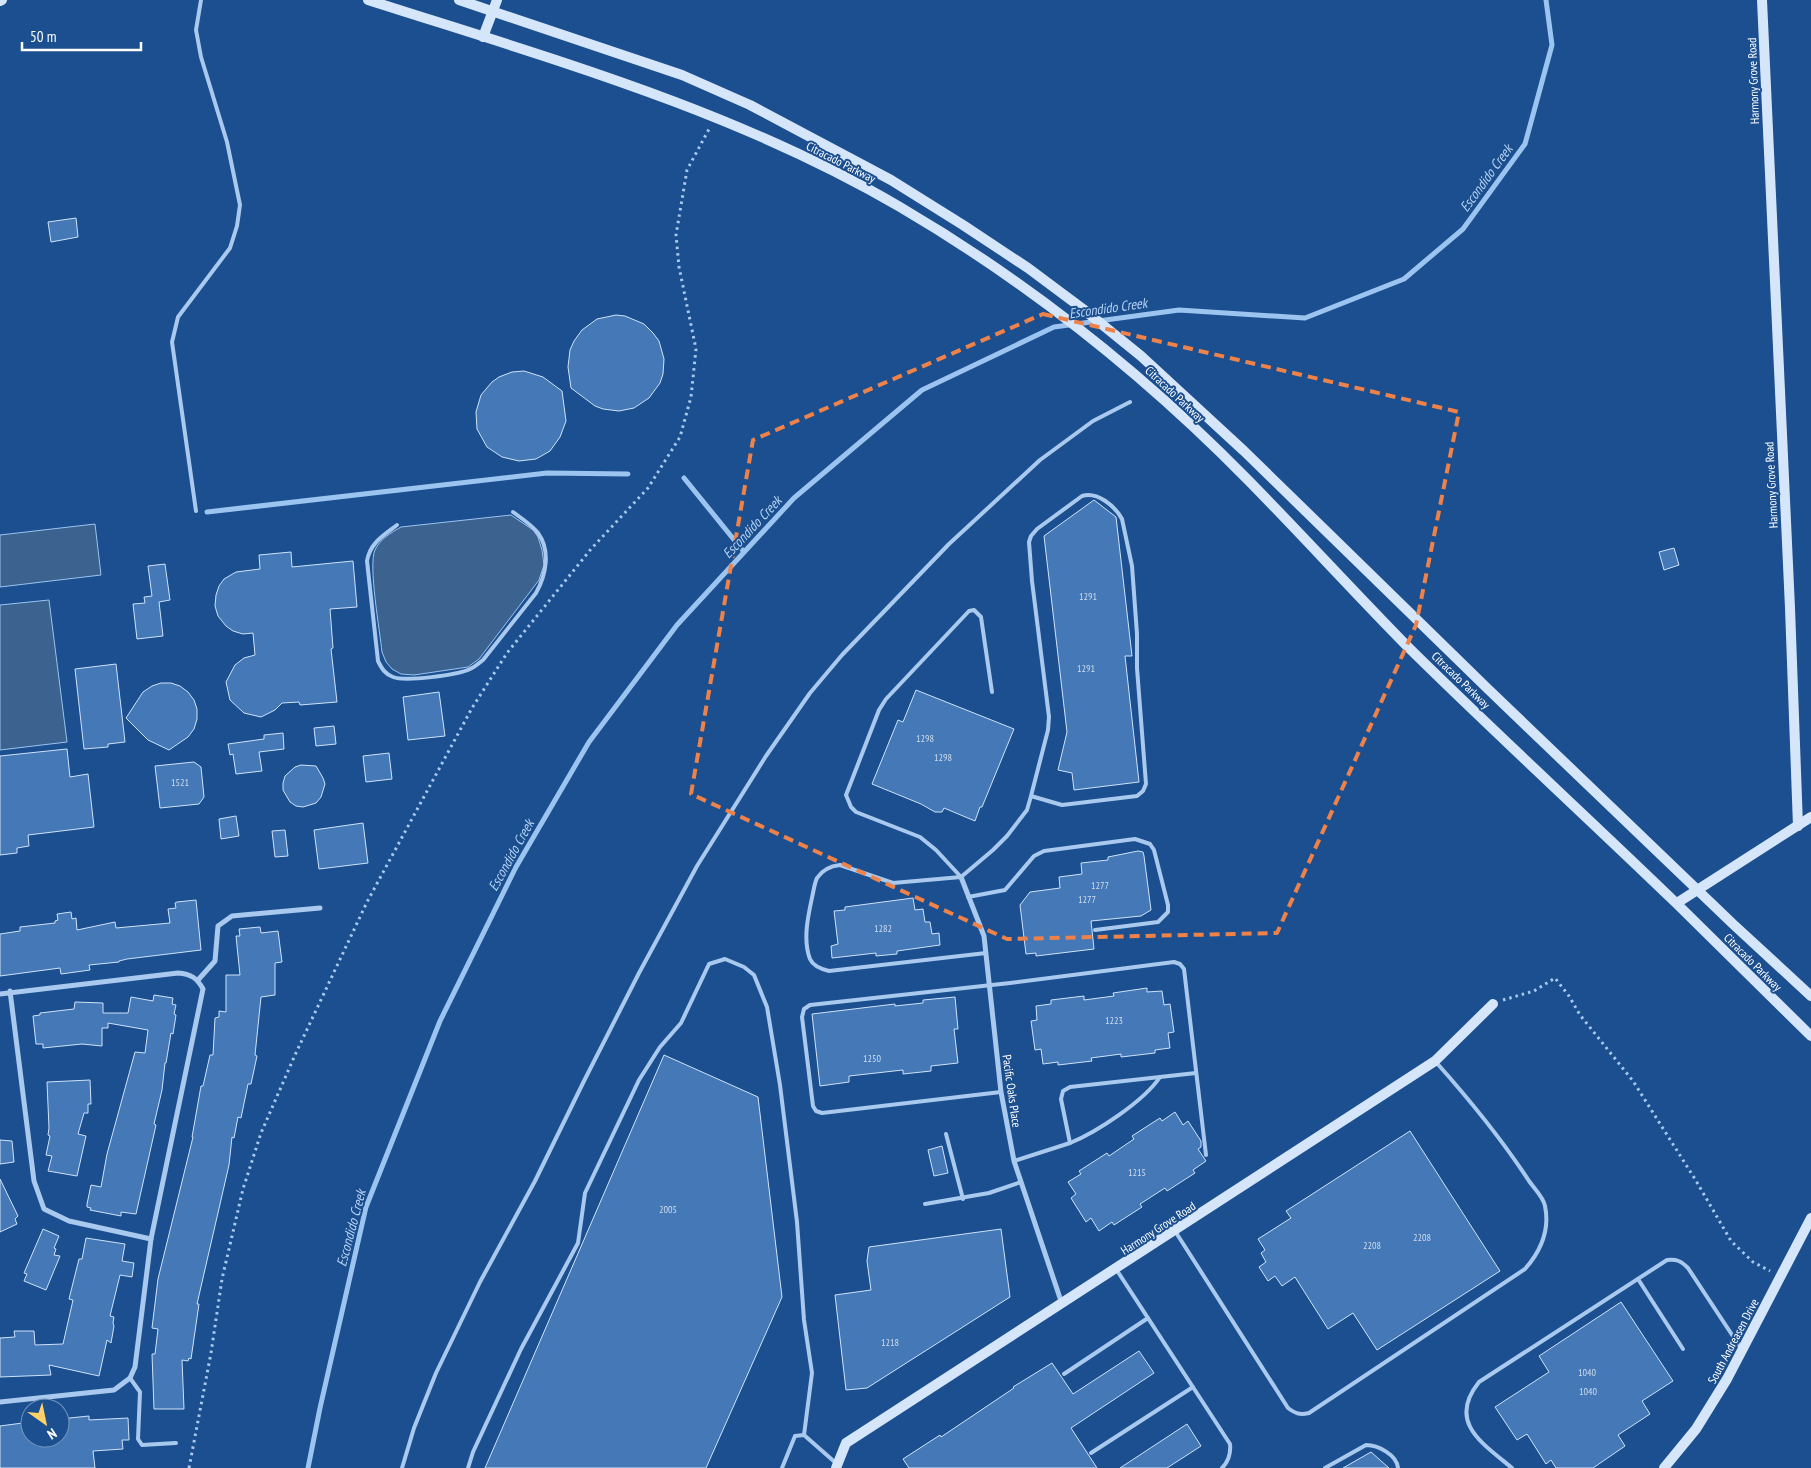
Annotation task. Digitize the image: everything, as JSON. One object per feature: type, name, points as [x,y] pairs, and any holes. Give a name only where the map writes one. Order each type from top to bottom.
[{"type":"main road","name":"Citracado Parkway","points":[[368,0],[632,86],[766,138],[895,204],[946,234],[1017,281],[1128,367],[1248,479],[1321,558],[1408,646],[1677,904],[1811,1036]]},
{"type":"main road","name":"Citracado Parkway","points":[[459,0],[682,75],[750,105],[891,180],[1028,268],[1141,356],[1244,451],[1489,690],[1811,996]]},
{"type":"main road","points":[[484,37],[497,0]]},
{"type":"main road","name":"Harmony Grove Road","points":[[1762,0],[1790,598],[1798,826]]},
{"type":"main road","points":[[1677,904],[1811,817]]},
{"type":"main road","name":"Harmony Grove Road","points":[[837,1466],[846,1443],[1435,1061],[1493,1004]]},
{"type":"main road","name":"South Andreasen Drive","points":[[1664,1468],[1696,1429],[1743,1352],[1811,1218]]},
{"type":"street","name":"Pacific Oaks Place","points":[[961,877],[984,936],[1001,1092],[1014,1161],[1062,1304]]},
{"type":"street","points":[[198,980],[214,962],[218,926],[232,916],[320,908]]},
{"type":"street","points":[[0,994],[10,991],[178,973],[189,974],[198,980],[203,989],[151,1239],[135,1367],[130,1378],[114,1390],[0,1402]]},
{"type":"street","points":[[10,991],[34,1181],[44,1208],[69,1221],[151,1239]]},
{"type":"lane","points":[[196,511],[172,342],[178,317],[230,248],[237,226],[240,205],[227,142],[201,57],[196,30],[201,0]]},
{"type":"lane","points":[[402,1468],[414,1428],[436,1373],[480,1282],[535,1181],[596,1056],[697,866],[771,748],[810,693],[842,655],[949,544],[1040,460],[1094,421],[1130,402]]},
{"type":"lane","points":[[986,954],[828,971],[815,966],[810,959],[806,935],[816,879],[831,866],[840,865],[893,883],[961,877],[1007,836],[1027,810],[1050,717],[1032,581],[1029,542],[1037,529],[1082,496],[1095,495],[1119,513],[1132,566],[1137,634],[1137,668],[1146,784],[1143,791],[1137,796],[1074,805],[1062,805],[1031,796]]},
{"type":"lane","points":[[397,525],[377,540],[368,554],[367,561],[378,661],[383,671],[393,677],[411,680],[462,672],[476,666],[483,660],[543,582],[546,564],[541,538],[537,531],[513,512]]},
{"type":"lane","points":[[961,877],[936,850],[920,837],[856,812],[851,807],[846,795],[879,710],[886,699],[969,611],[974,610],[981,617],[992,692]]},
{"type":"lane","points":[[968,896],[1005,890],[1038,853],[1136,839],[1150,844],[1154,850],[1168,912],[1158,922],[1095,930]]},
{"type":"lane","points":[[468,1468],[473,1452],[521,1349],[578,1243],[585,1194],[639,1080],[660,1047],[680,1023],[709,964],[726,959],[744,967],[754,975],[768,1007],[797,1222],[804,1320],[812,1373],[804,1435]]},
{"type":"lane","points":[[1001,1092],[822,1113],[816,1111],[813,1106],[802,1017],[804,1009],[810,1005],[1010,983],[1174,962],[1180,964],[1184,968],[1206,1155]]},
{"type":"lane","points":[[1175,1231],[1288,1408],[1302,1415],[1310,1413],[1525,1269],[1536,1256],[1543,1240],[1546,1222],[1545,1205],[1508,1149],[1435,1061]]},
{"type":"lane","points":[[1070,1143],[1061,1099],[1063,1091],[1070,1087],[1196,1073]]},
{"type":"lane","points":[[1014,1161],[1083,1138],[1142,1098],[1152,1089],[1160,1077]]},
{"type":"lane","points":[[946,1134],[963,1199]]},
{"type":"lane","points":[[925,1204],[963,1199],[989,1193],[1021,1182]]},
{"type":"lane","points":[[1512,1468],[1477,1439],[1468,1425],[1466,1414],[1467,1402],[1471,1392],[1479,1382],[1667,1260],[1676,1259],[1683,1262],[1688,1268],[1743,1352]]},
{"type":"lane","points":[[1116,1269],[1230,1444],[1231,1452],[1222,1468]]},
{"type":"lane","points":[[1638,1279],[1683,1349]]},
{"type":"lane","points":[[1064,1374],[1148,1318]]},
{"type":"lane","points":[[130,1378],[140,1392],[138,1439],[142,1445],[176,1443]]},
{"type":"lane","points":[[1091,1454],[1193,1387]]},
{"type":"lane","points":[[782,1468],[795,1436],[804,1435],[837,1466]]},
{"type":"lane","points":[[1325,1468],[1366,1445],[1377,1447],[1394,1458],[1398,1468]]},
{"type":"path","points":[[189,1468],[211,1353],[222,1279],[243,1189],[261,1133],[294,1054],[367,902],[472,708],[506,653],[591,549],[648,488],[680,438],[691,397],[696,349],[679,267],[676,235],[687,170],[715,117]]},
{"type":"path","points":[[1493,1004],[1534,991],[1555,978],[1569,996],[1580,1015],[1633,1081],[1695,1179],[1731,1241],[1753,1262],[1780,1278]]},
{"type":"highlighted area","points":[[1043,314],[1459,412],[1416,625],[1277,933],[1007,939],[691,794],[753,440]]},
{"type":"water","points":[[511,515],[533,530],[538,537],[544,565],[539,580],[479,659],[468,667],[414,675],[401,674],[392,669],[386,662],[382,652],[375,599],[373,558],[379,543],[401,527]]},
{"type":"water","points":[[95,524],[101,575],[0,587],[0,535]]},
{"type":"water","points":[[49,600],[67,742],[0,750],[0,605]]},
{"type":"building","points":[[76,218],[78,237],[51,242],[48,222]]},
{"type":"building","points":[[616,315],[625,316],[644,324],[659,341],[664,359],[660,383],[649,398],[634,408],[619,411],[595,406],[571,388],[568,367],[570,350],[582,330],[597,319]]},
{"type":"building","points":[[524,371],[543,377],[562,391],[566,421],[560,437],[550,451],[536,459],[519,461],[502,457],[487,447],[477,429],[476,412],[481,395],[492,382],[512,372]]},
{"type":"building","points":[[1094,500],[1116,517],[1132,656],[1125,656],[1139,782],[1074,790],[1072,773],[1058,770],[1067,732],[1044,536]]},
{"type":"building","points":[[1674,548],[1679,565],[1664,570],[1659,552]]},
{"type":"building","points":[[291,552],[292,567],[353,561],[357,607],[330,609],[333,648],[331,649],[337,702],[300,705],[299,702],[282,703],[275,710],[261,717],[244,713],[230,700],[226,682],[235,665],[244,658],[255,655],[253,633],[243,634],[233,631],[226,626],[218,616],[215,606],[216,595],[224,579],[236,572],[260,569],[259,555]]},
{"type":"building","points":[[165,564],[170,600],[159,602],[163,636],[137,639],[133,604],[145,603],[144,597],[152,596],[148,566]]},
{"type":"building","points":[[116,664],[125,742],[108,744],[108,747],[84,749],[75,669]]},
{"type":"building","points":[[161,683],[171,683],[180,686],[194,700],[197,709],[194,729],[188,737],[169,750],[148,740],[126,718],[143,692]]},
{"type":"building","points":[[916,690],[1014,729],[975,821],[944,808],[942,812],[935,812],[921,804],[872,784],[898,720],[903,722]]},
{"type":"building","points":[[439,692],[445,736],[408,740],[403,697]]},
{"type":"building","points":[[334,726],[336,744],[316,746],[314,728]]},
{"type":"building","points":[[283,733],[284,749],[259,752],[262,771],[236,774],[233,754],[230,755],[228,744],[264,739],[264,735]]},
{"type":"building","points":[[67,749],[70,777],[88,774],[94,827],[28,835],[29,846],[17,848],[17,853],[0,855],[0,756]]},
{"type":"building","points":[[389,753],[392,779],[366,782],[363,756]]},
{"type":"building","points":[[194,762],[201,767],[204,797],[199,804],[160,808],[155,766]]},
{"type":"building","points":[[301,765],[316,766],[325,784],[321,797],[316,803],[303,807],[296,806],[290,802],[283,790],[285,776],[295,767]]},
{"type":"building","points":[[236,816],[239,836],[221,839],[219,819]]},
{"type":"building","points":[[363,823],[368,863],[319,869],[314,830]]},
{"type":"building","points":[[285,830],[288,856],[275,857],[272,831]]},
{"type":"building","points":[[1138,851],[1143,852],[1144,856],[1151,910],[1141,916],[1091,921],[1094,949],[1036,956],[1036,953],[1026,954],[1020,905],[1030,892],[1060,888],[1059,877],[1082,874],[1081,863],[1108,860],[1108,857]]},
{"type":"building","points":[[913,898],[915,910],[923,909],[925,922],[930,922],[932,934],[939,933],[940,945],[897,951],[897,954],[876,956],[876,953],[832,958],[831,946],[838,944],[834,911],[845,910],[845,907]]},
{"type":"building","points":[[196,900],[201,950],[89,965],[90,970],[61,974],[60,968],[0,976],[0,934],[20,931],[20,927],[55,923],[58,920],[57,914],[71,912],[72,919],[76,918],[77,930],[115,922],[116,928],[170,923],[168,909],[176,908],[175,903],[177,902]]},
{"type":"building","points":[[260,927],[261,933],[278,931],[282,962],[275,963],[275,995],[261,997],[255,1055],[257,1056],[251,1084],[248,1084],[241,1118],[238,1117],[234,1138],[232,1137],[229,1165],[197,1304],[199,1304],[191,1359],[189,1358],[188,1361],[182,1360],[184,1409],[154,1409],[152,1354],[155,1354],[158,1329],[152,1328],[158,1279],[193,1137],[201,1086],[203,1086],[210,1055],[213,1055],[215,1018],[219,1017],[219,1011],[226,1012],[226,975],[240,975],[236,936],[240,936],[239,929]]},
{"type":"building","points":[[1147,988],[1147,992],[1162,991],[1164,1005],[1170,1004],[1174,1032],[1168,1033],[1170,1048],[1155,1050],[1155,1053],[1121,1057],[1121,1054],[1091,1058],[1092,1061],[1058,1065],[1058,1062],[1043,1064],[1041,1049],[1035,1050],[1031,1021],[1037,1020],[1036,1006],[1051,1004],[1051,1000],[1084,996],[1084,1000],[1114,996],[1113,993]]},
{"type":"building","points":[[154,995],[173,998],[172,1004],[176,1005],[174,1014],[176,1015],[165,1063],[162,1090],[154,1124],[156,1125],[136,1214],[121,1212],[121,1216],[90,1210],[91,1208],[87,1207],[87,1204],[91,1185],[101,1187],[107,1154],[135,1052],[145,1053],[148,1030],[108,1023],[108,1028],[102,1028],[102,1046],[82,1044],[43,1048],[43,1044],[36,1044],[33,1016],[40,1015],[40,1013],[74,1009],[75,1002],[103,1003],[103,1013],[128,1013],[131,997],[153,1001]]},
{"type":"building","points":[[955,997],[958,1029],[954,1029],[958,1063],[931,1066],[931,1071],[903,1074],[903,1070],[849,1076],[849,1082],[820,1086],[812,1014],[895,1004],[895,1006],[923,1003],[923,1000]]},
{"type":"building","points":[[664,1055],[758,1097],[782,1297],[706,1468],[485,1468]]},
{"type":"building","points":[[90,1080],[91,1104],[88,1104],[88,1113],[84,1113],[78,1134],[86,1136],[77,1176],[48,1171],[52,1156],[46,1155],[50,1136],[48,1135],[47,1082]]},
{"type":"building","points":[[1175,1112],[1183,1125],[1188,1121],[1201,1141],[1201,1147],[1198,1149],[1206,1161],[1193,1170],[1195,1173],[1167,1191],[1165,1188],[1140,1204],[1142,1207],[1114,1225],[1112,1222],[1099,1231],[1091,1218],[1086,1222],[1071,1198],[1076,1194],[1068,1182],[1081,1174],[1079,1171],[1107,1153],[1109,1156],[1134,1139],[1132,1136],[1160,1118],[1162,1121]]},
{"type":"building","points":[[1410,1131],[1500,1271],[1377,1350],[1353,1313],[1328,1329],[1295,1277],[1282,1286],[1275,1276],[1268,1281],[1259,1267],[1266,1262],[1261,1253],[1265,1250],[1258,1239],[1291,1218],[1286,1211]]},
{"type":"building","points":[[0,1140],[12,1141],[14,1162],[0,1164]]},
{"type":"building","points":[[942,1146],[948,1173],[934,1176],[928,1150]]},
{"type":"building","points":[[0,1179],[18,1216],[15,1219],[17,1224],[0,1232]]},
{"type":"building","points":[[43,1229],[59,1236],[54,1248],[56,1249],[54,1255],[60,1256],[46,1290],[24,1281],[27,1274],[24,1273]]},
{"type":"building","points":[[1001,1229],[1010,1297],[867,1388],[846,1390],[835,1295],[871,1290],[867,1261],[869,1247]]},
{"type":"building","points":[[86,1238],[125,1244],[122,1261],[134,1263],[132,1277],[120,1275],[110,1316],[114,1317],[111,1343],[107,1340],[99,1376],[49,1365],[51,1375],[0,1377],[0,1338],[15,1337],[14,1331],[34,1331],[35,1345],[63,1344],[73,1300],[69,1299],[79,1259],[82,1259]]},
{"type":"building","points":[[1621,1302],[1673,1381],[1642,1401],[1650,1414],[1618,1435],[1625,1446],[1593,1468],[1556,1468],[1551,1460],[1546,1464],[1527,1434],[1517,1440],[1495,1407],[1549,1372],[1539,1356]]},
{"type":"building","points":[[1139,1351],[1154,1373],[1071,1428],[1097,1468],[909,1468],[903,1459],[940,1435],[941,1437],[1013,1387],[1052,1363],[1073,1394]]},
{"type":"building","points":[[89,1416],[89,1420],[128,1418],[129,1440],[122,1440],[123,1449],[93,1451],[95,1468],[0,1468],[0,1426],[20,1423],[20,1448],[70,1448],[70,1418]]},
{"type":"building","points":[[1187,1424],[1201,1446],[1167,1468],[1120,1468]]},
{"type":"building","points":[[1371,1452],[1389,1468],[1343,1468]]},
{"type":"waterway","name":"Escondido Creek","points":[[308,1468],[366,1207],[440,1021],[516,867],[589,742],[677,625],[794,498],[922,390],[1054,327],[1179,310],[1305,318],[1404,279],[1463,229],[1525,144],[1552,45],[1546,0]]},
{"type":"waterway","points":[[207,512],[547,473],[628,474]]},
{"type":"waterway","points":[[684,478],[744,552]]}]
